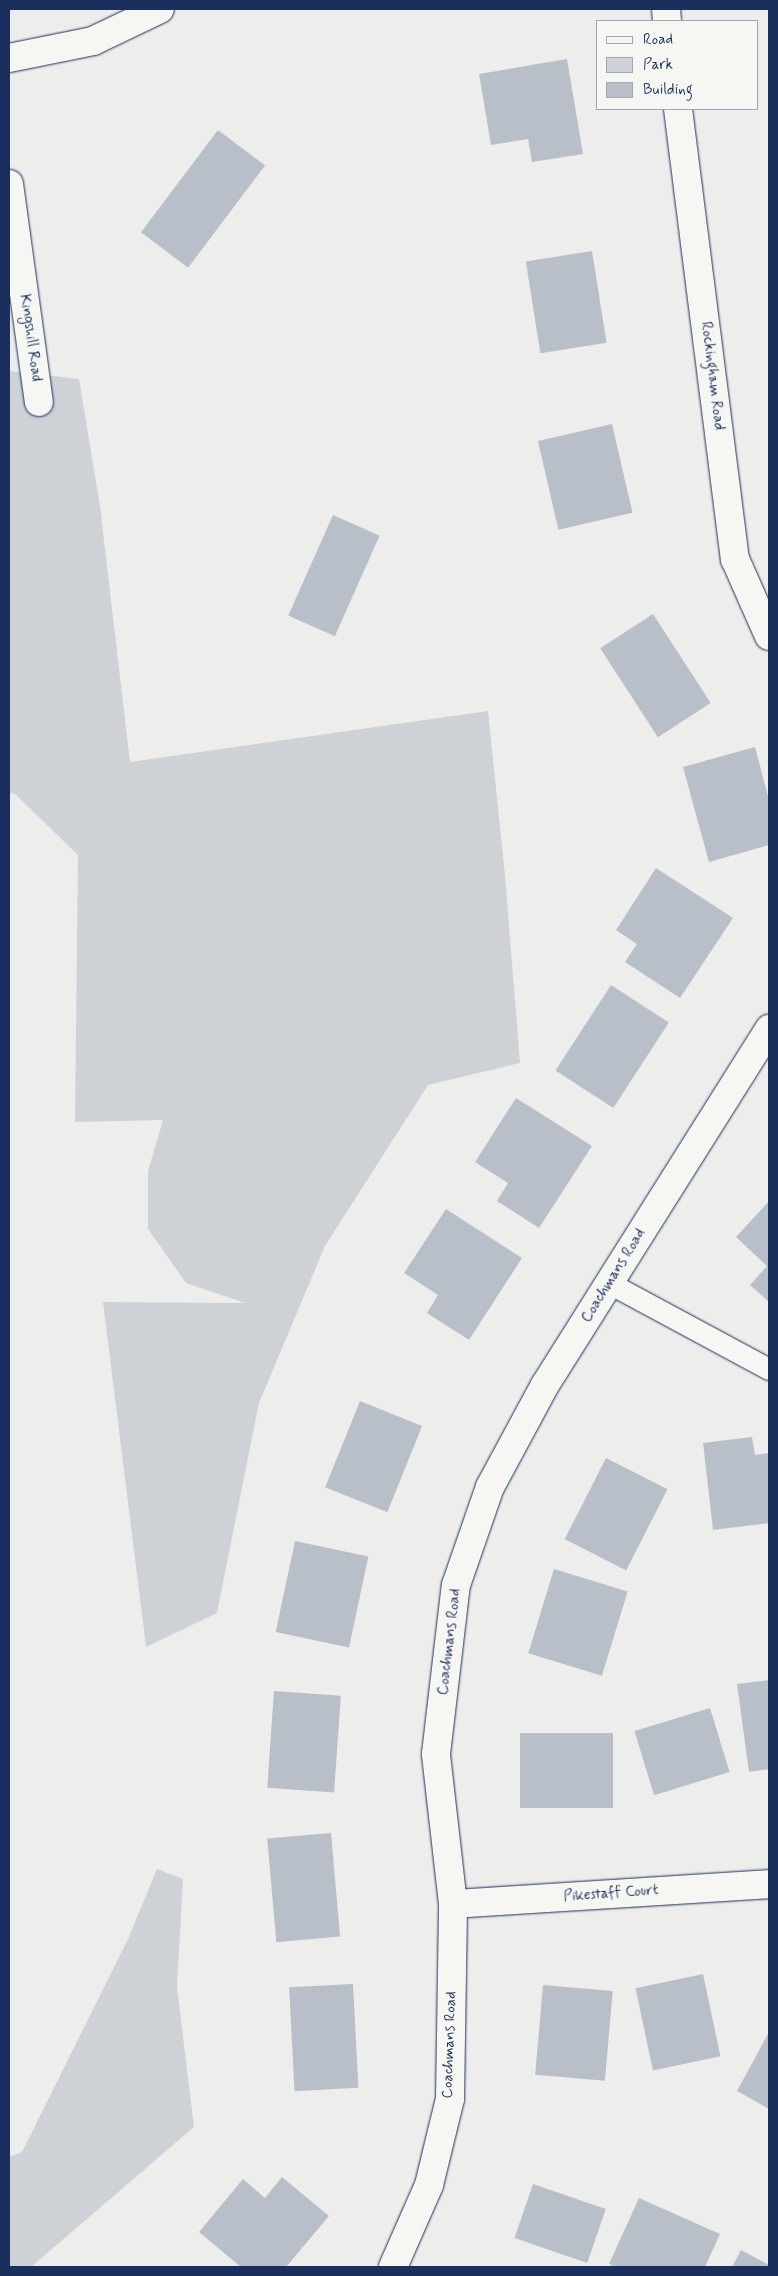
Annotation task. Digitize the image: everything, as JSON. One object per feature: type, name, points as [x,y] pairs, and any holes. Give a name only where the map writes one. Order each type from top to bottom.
[{"type":"street","points":[[9,58],[93,40],[160,9]]},
{"type":"street","name":"Rockingham Road","points":[[678,110],[734,560],[769,636]]},
{"type":"street","name":"Kingshill Road","points":[[9,184],[39,402]]},
{"type":"street","name":"Coachmans Road","points":[[393,2267],[428,2185],[450,2099],[453,1904],[436,1754],[456,1586],[490,1487],[545,1385],[769,1029]]},
{"type":"street","name":"Pikestaff Court","points":[[453,1904],[769,1884]]},
{"type":"lane","points":[[609,1283],[769,1370]]},
{"type":"green space","points":[[9,371],[79,379],[100,506],[130,762],[488,711],[505,875],[520,1063],[428,1085],[325,1246],[259,1403],[217,1613],[146,1647],[103,1302],[245,1303],[186,1283],[148,1229],[148,1171],[163,1120],[75,1122],[78,855],[14,793],[9,794]]},
{"type":"green space","points":[[157,1869],[183,1879],[177,1987],[194,2127],[31,2267],[9,2267],[9,2157],[22,2152],[128,1939]]},
{"type":"building","points":[[567,59],[583,154],[532,162],[528,139],[491,145],[479,74]]},
{"type":"building","points":[[218,130],[265,166],[188,268],[141,232]]},
{"type":"building","points":[[592,251],[607,343],[540,353],[526,261]]},
{"type":"building","points":[[612,424],[632,513],[558,530],[538,441]]},
{"type":"building","points":[[333,515],[380,536],[335,636],[288,615]]},
{"type":"building","points":[[653,614],[711,703],[658,737],[600,648]]},
{"type":"building","points":[[755,747],[769,800],[769,845],[709,862],[683,767]]},
{"type":"building","points":[[656,868],[733,918],[680,998],[625,962],[637,944],[616,930]]},
{"type":"building","points":[[611,985],[669,1023],[613,1108],[555,1071]]},
{"type":"building","points":[[516,1098],[592,1146],[539,1228],[497,1201],[508,1183],[475,1162]]},
{"type":"building","points":[[769,1201],[769,1302],[750,1285],[767,1266],[736,1237]]},
{"type":"building","points":[[446,1209],[522,1258],[469,1340],[427,1313],[438,1295],[404,1273]]},
{"type":"building","points":[[360,1401],[422,1426],[387,1512],[325,1487]]},
{"type":"building","points":[[752,1437],[755,1455],[769,1453],[769,1523],[713,1530],[703,1443]]},
{"type":"building","points":[[606,1458],[667,1489],[626,1570],[565,1539]]},
{"type":"building","points":[[295,1541],[368,1557],[349,1648],[276,1632]]},
{"type":"building","points":[[554,1569],[628,1592],[602,1676],[528,1653]]},
{"type":"building","points":[[769,1680],[769,1769],[749,1772],[737,1684]]},
{"type":"building","points":[[274,1691],[341,1696],[334,1792],[267,1788]]},
{"type":"building","points":[[710,1708],[730,1772],[654,1795],[634,1731]]},
{"type":"building","points":[[520,1733],[613,1733],[613,1808],[520,1808]]},
{"type":"building","points":[[331,1833],[340,1937],[276,1942],[267,1839]]},
{"type":"building","points":[[703,1974],[720,2056],[653,2071],[636,1988]]},
{"type":"building","points":[[353,1984],[358,2088],[295,2091],[289,1987]]},
{"type":"building","points":[[543,1985],[613,1991],[605,2081],[535,2075]]},
{"type":"building","points":[[769,2032],[769,2109],[737,2091]]},
{"type":"building","points":[[282,2177],[329,2216],[286,2267],[241,2267],[199,2232],[243,2179],[265,2198]]},
{"type":"building","points":[[533,2184],[606,2209],[587,2263],[514,2238]]},
{"type":"building","points":[[639,2198],[720,2234],[705,2267],[616,2267],[609,2264]]},
{"type":"building","points":[[741,2250],[769,2265],[769,2267],[732,2267]]}]
